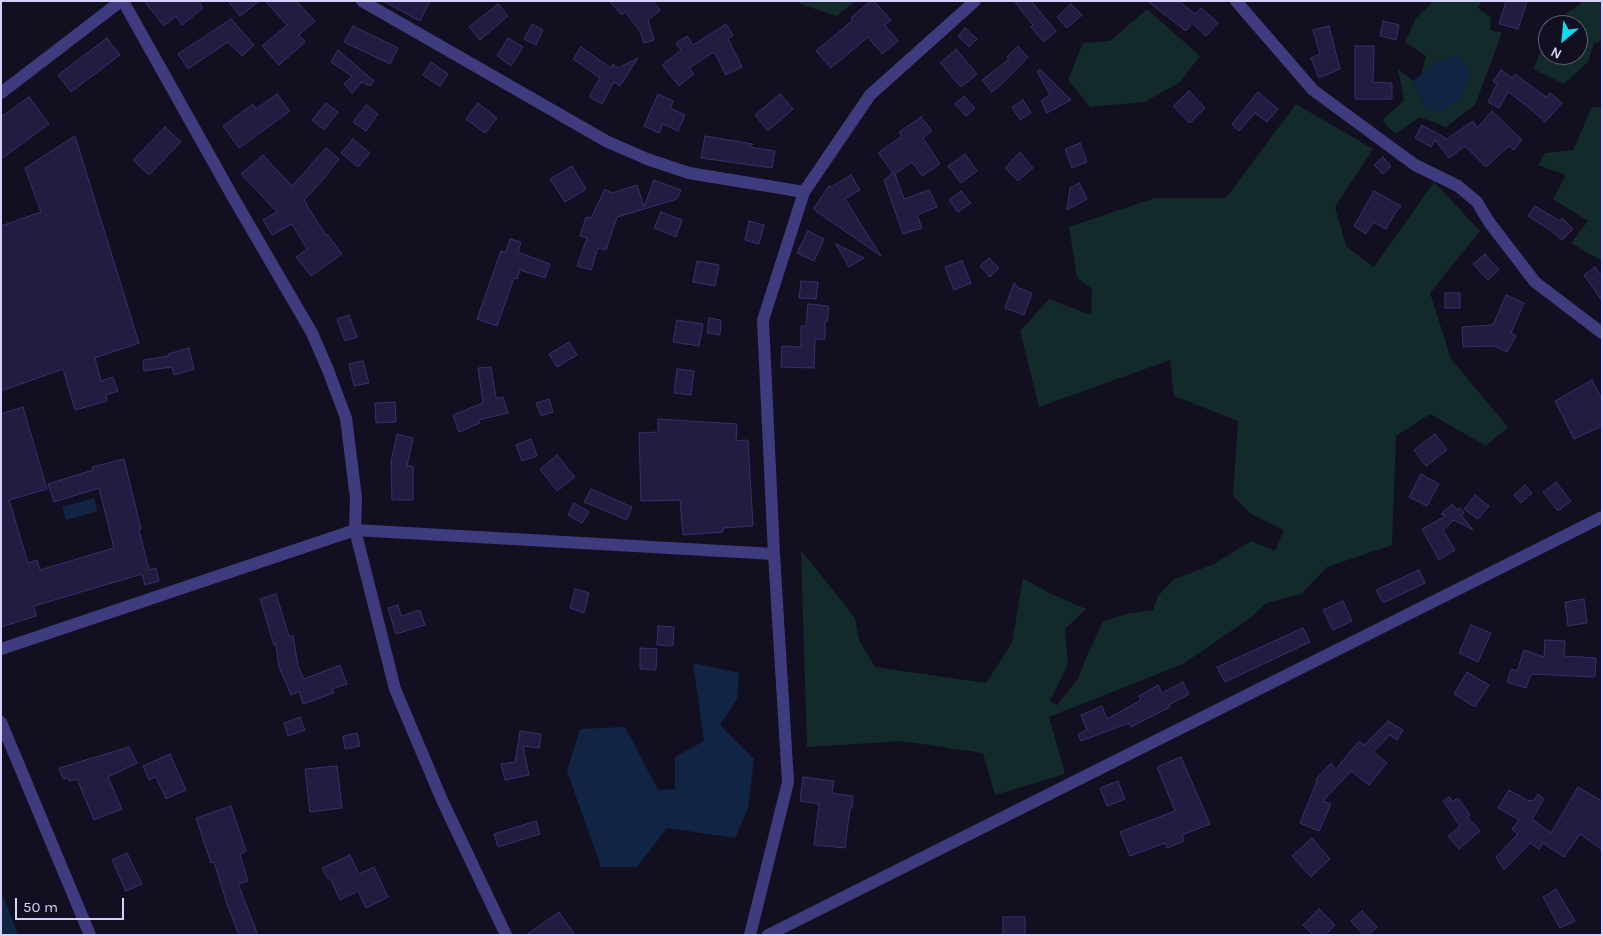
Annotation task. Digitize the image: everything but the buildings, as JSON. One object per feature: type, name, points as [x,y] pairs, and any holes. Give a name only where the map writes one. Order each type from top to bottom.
[{"type":"street","points":[[1,93],[122,1],[312,333],[328,370],[346,418],[356,498],[355,530],[395,689],[442,800],[506,935]]},
{"type":"street","points":[[362,1],[606,141],[647,159],[689,173],[804,192]]},
{"type":"street","points":[[750,935],[788,782],[774,554],[763,320],[804,192],[870,95],[975,1]]},
{"type":"street","points":[[1236,1],[1313,90],[1415,165],[1458,186],[1477,202],[1489,222],[1535,282],[1602,333]]},
{"type":"street","points":[[768,935],[1602,517]]},
{"type":"street","points":[[1,649],[355,530],[774,554]]},
{"type":"street","points":[[1,722],[90,935]]},
{"type":"green space","points":[[799,1],[855,1],[837,16],[800,4]]},
{"type":"green space","points":[[1434,1],[1482,1],[1478,8],[1491,18],[1490,30],[1502,33],[1475,105],[1446,127],[1420,117],[1395,134],[1382,120],[1404,101],[1398,69],[1413,81],[1426,108],[1440,60],[1421,75],[1426,56],[1405,42],[1416,18]]},
{"type":"green space","points":[[1580,1],[1602,1],[1602,41],[1594,43],[1588,62],[1588,15],[1566,15],[1566,13],[1581,4]]},
{"type":"green space","points":[[1147,9],[1200,56],[1179,83],[1144,102],[1090,107],[1068,80],[1083,43],[1110,41]]},
{"type":"green space","points":[[1538,58],[1538,65],[1585,65],[1564,84],[1533,69]]},
{"type":"green space","points":[[1296,104],[1373,149],[1335,207],[1346,246],[1374,267],[1434,182],[1480,231],[1430,293],[1451,359],[1508,427],[1486,446],[1430,414],[1396,436],[1392,545],[1327,567],[1301,594],[1267,603],[1250,618],[1183,664],[1049,717],[1065,774],[995,795],[983,753],[902,741],[807,747],[801,550],[855,618],[859,640],[875,667],[986,683],[1012,643],[1023,578],[1047,592],[1086,609],[1065,629],[1068,664],[1050,701],[1057,705],[1078,679],[1103,622],[1125,614],[1153,610],[1158,596],[1173,580],[1214,564],[1251,541],[1275,551],[1284,530],[1251,514],[1233,496],[1238,421],[1174,396],[1170,360],[1039,407],[1020,331],[1049,299],[1091,315],[1092,289],[1077,278],[1069,227],[1155,198],[1226,198]]},
{"type":"green space","points":[[1592,107],[1602,107],[1602,261],[1571,243],[1588,221],[1553,199],[1566,175],[1538,165],[1545,153],[1573,150]]},
{"type":"water","points":[[1458,56],[1471,75],[1459,100],[1438,113],[1426,108],[1413,81],[1440,60]]},
{"type":"water","points":[[94,498],[98,511],[66,520],[62,507]]},
{"type":"water","points":[[693,663],[739,673],[737,699],[720,725],[754,759],[748,808],[735,838],[667,828],[637,867],[601,867],[567,771],[580,729],[625,727],[658,790],[675,789],[675,757],[704,741]]},
{"type":"water","points":[[1,890],[18,935],[1,935]]}]
